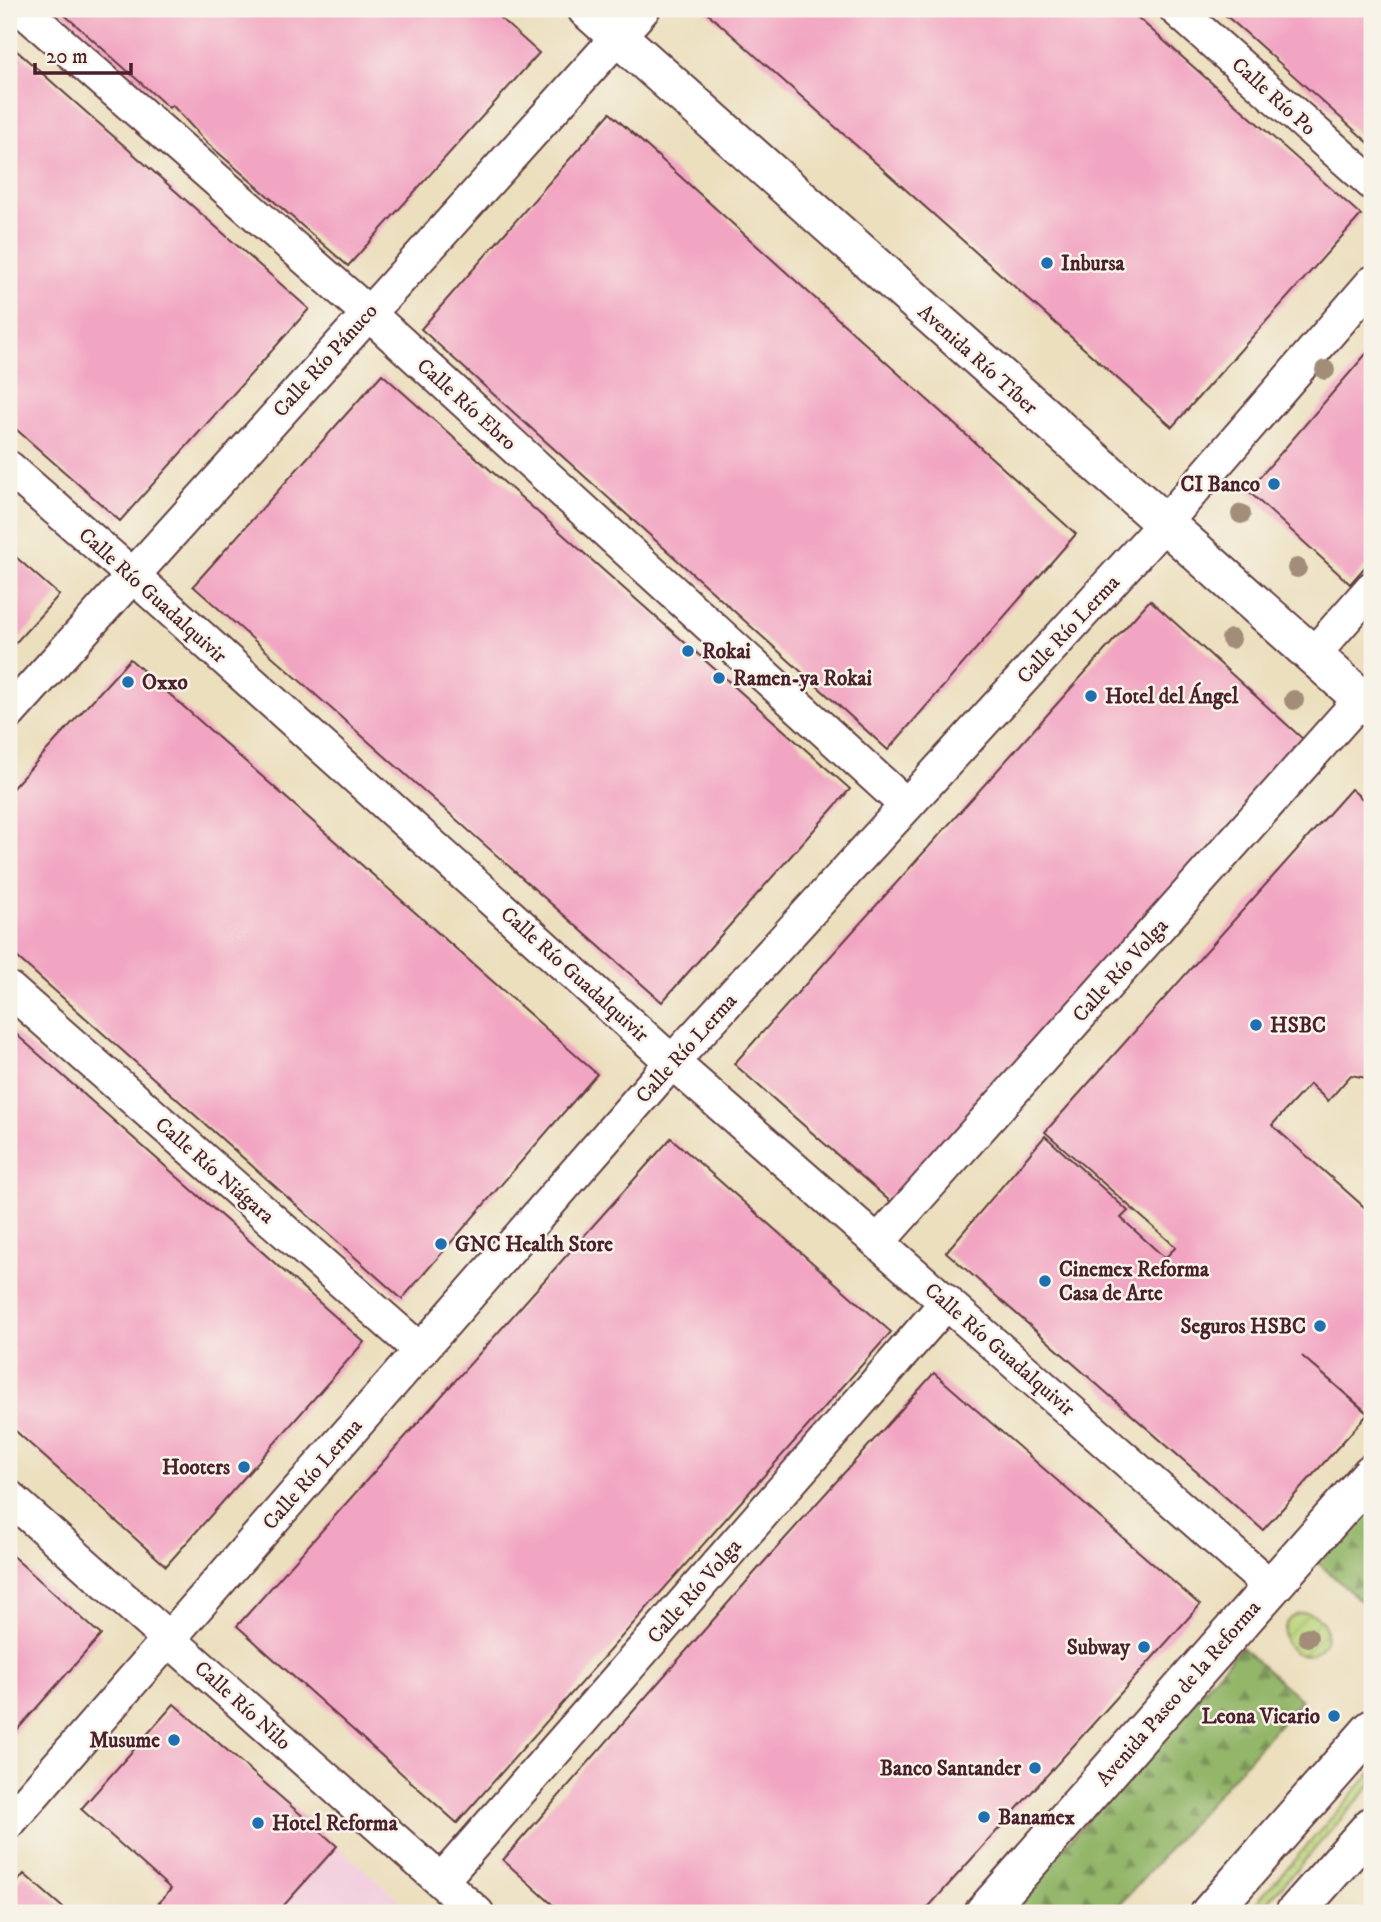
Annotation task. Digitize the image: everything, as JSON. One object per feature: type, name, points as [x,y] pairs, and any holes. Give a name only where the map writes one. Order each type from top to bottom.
[{"type":"main road","name":"Avenida Río Tíber","points":[[587,9],[1163,525],[1367,703]]},
{"type":"main road","name":"Avenida Paseo de la Reforma","points":[[984,1913],[1372,1473]]},
{"type":"main road","points":[[1210,1913],[1372,1729]]},
{"type":"main road","points":[[1295,1913],[1372,1826]]},
{"type":"street","name":"Calle Río Ebro","points":[[22,9],[368,313],[906,805]]},
{"type":"street","name":"Calle Río Pánuco","points":[[9,713],[131,574],[643,9]]},
{"type":"street","name":"Calle Río Po","points":[[1176,9],[1372,183]]},
{"type":"street","name":"Calle Río Lerma","points":[[9,1822],[672,1062],[1163,525],[1372,283]]},
{"type":"street","name":"Calle Río Guadalquivir","points":[[9,468],[131,574],[672,1062],[1271,1587]]},
{"type":"street","points":[[1312,655],[1372,588]]},
{"type":"street","name":"Calle Río Volga","points":[[878,1242],[1367,703]]},
{"type":"street","name":"Calle Río Niágara","points":[[9,989],[421,1351]]},
{"type":"street","name":"Calle Río Volga","points":[[441,1881],[947,1302]]},
{"type":"street","name":"Calle Río Nilo","points":[[9,1497],[477,1913]]},
{"type":"shaded area","points":[[292,1806],[337,1846],[415,1913],[198,1912]]},
{"type":"green space","points":[[1372,1502],[1372,1611],[1317,1562]]},
{"type":"green space","points":[[1305,1613],[1320,1619],[1326,1634],[1320,1649],[1305,1655],[1290,1649],[1284,1634],[1290,1619]]},
{"type":"green space","points":[[1241,1647],[1301,1700],[1112,1913],[1005,1913]]},
{"type":"green space","points":[[1372,1772],[1372,1784],[1258,1913],[1247,1913]]},
{"type":"building","points":[[58,9],[490,9],[539,53],[348,266],[206,142],[172,105],[169,108]]},
{"type":"building","points":[[703,9],[1128,9],[1361,215],[1172,427]]},
{"type":"building","points":[[1218,9],[1372,9],[1372,146],[1245,32]]},
{"type":"building","points":[[9,44],[309,309],[120,521],[9,423]]},
{"type":"building","points":[[610,113],[1076,534],[888,750],[421,329]]},
{"type":"building","points":[[1372,347],[1372,559],[1350,584],[1248,491]]},
{"type":"building","points":[[382,374],[850,789],[662,1002],[193,586]]},
{"type":"building","points":[[9,551],[59,595],[9,650]]},
{"type":"building","points":[[1150,600],[1304,740],[892,1203],[734,1064]]},
{"type":"building","points":[[130,659],[597,1074],[402,1299],[9,950],[9,792]]},
{"type":"building","points":[[1351,789],[1372,807],[1372,1079],[1351,1075],[1328,1101],[1310,1084],[1272,1125],[1372,1214],[1372,1410],[1369,1414],[1302,1356],[1368,1414],[1263,1530],[946,1252],[1045,1136],[1128,1211],[1121,1218],[1165,1258],[1176,1247],[1045,1132]]},
{"type":"building","points":[[9,1028],[364,1342],[166,1566],[9,1425]]},
{"type":"building","points":[[671,1138],[891,1332],[457,1823],[237,1626]]},
{"type":"building","points":[[934,1373],[1200,1605],[923,1913],[562,1913],[503,1860],[763,1563]]},
{"type":"building","points":[[9,1553],[101,1635],[9,1739]]},
{"type":"building","points":[[174,1704],[337,1846],[277,1913],[150,1913],[171,1889],[81,1809]]},
{"type":"building","points":[[24,1874],[69,1913],[9,1913],[9,1891]]},
{"type":"place","name":"Inbursa","points":[[1047,263]]},
{"type":"place","name":"CI Banco","points":[[1274,484]]},
{"type":"place","name":"Rokai","points":[[688,651]]},
{"type":"place","name":"Ramen-ya Rokai","points":[[719,678]]},
{"type":"place","name":"Oxxo","points":[[128,682]]},
{"type":"place","name":"Hotel del Ángel","points":[[1091,696]]},
{"type":"place","name":"HSBC","points":[[1256,1025]]},
{"type":"place","name":"GNC Health Store","points":[[441,1244]]},
{"type":"place","name":"Cinemex Reforma Casa de Arte","points":[[1045,1281]]},
{"type":"place","name":"Seguros HSBC","points":[[1320,1326]]},
{"type":"place","name":"Hooters","points":[[244,1467]]},
{"type":"place","name":"Subway","points":[[1144,1647]]},
{"type":"place","name":"Leona Vicario","points":[[1334,1716]]},
{"type":"place","name":"Musume","points":[[174,1740]]},
{"type":"place","name":"Banco Santander","points":[[1035,1768]]},
{"type":"place","name":"Banamex","points":[[984,1817]]},
{"type":"place","name":"Hotel Reforma","points":[[258,1823]]}]
